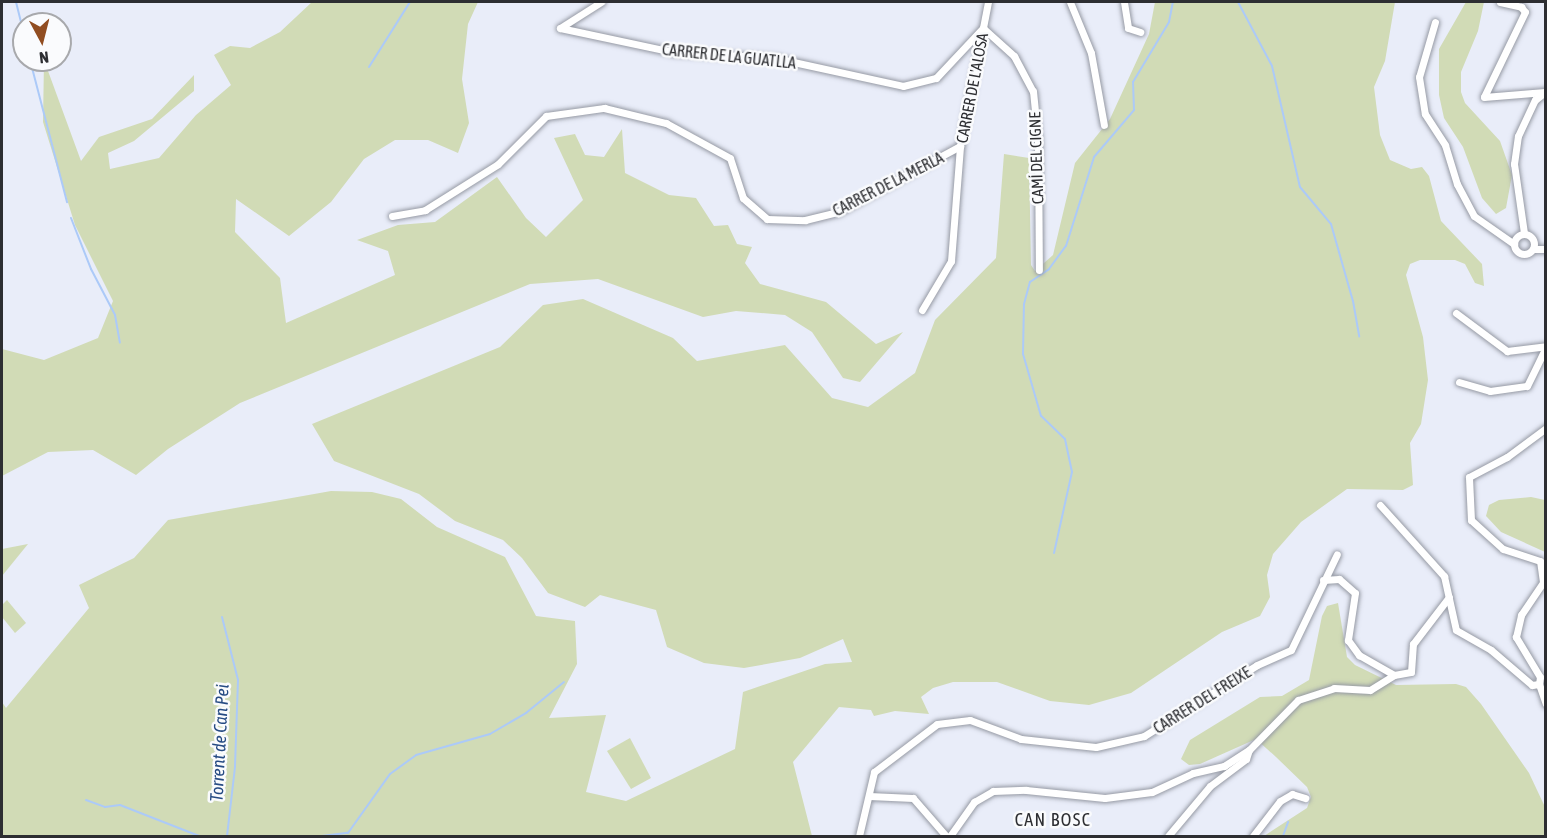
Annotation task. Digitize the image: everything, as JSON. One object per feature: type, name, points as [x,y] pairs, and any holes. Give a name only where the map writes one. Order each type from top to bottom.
[{"type":"street","name":"CARRER DE LA GUATLLA","points":[[601,2],[560,28],[673,51],[775,58],[903,86],[936,78],[983,28]]},
{"type":"street","name":"CARRER DE L'ALOSA","points":[[922,310],[951,261],[960,146],[988,2]]},
{"type":"street","points":[[1070,2],[1090,53],[1104,125]]},
{"type":"street","points":[[1124,2],[1128,28],[1140,32]]},
{"type":"street","points":[[1500,2],[1521,7],[1525,12],[1484,97],[1545,92]]},
{"type":"street","points":[[1435,22],[1419,77],[1425,114],[1445,145],[1457,184],[1474,216],[1514,244],[1521,254],[1533,249],[1545,249]]},
{"type":"street","name":"CAMÍ DEL CIGNE","points":[[983,28],[1014,56],[1033,91],[1038,141],[1039,270]]},
{"type":"street","points":[[1533,249],[1534,240],[1524,233],[1514,164],[1518,136],[1535,100],[1545,92]]},
{"type":"street","name":"CARRER DE LA MERLA","points":[[392,216],[425,210],[498,164],[546,116],[604,108],[666,123],[730,158],[744,198],[767,219],[805,220],[838,212],[960,146]]},
{"type":"street","points":[[1514,244],[1516,238],[1524,233]]},
{"type":"street","points":[[1456,312],[1491,343],[1507,351],[1545,347]]},
{"type":"street","points":[[1459,382],[1490,390],[1527,386],[1545,347]]},
{"type":"street","points":[[1545,429],[1507,458],[1469,477],[1470,520],[1503,549],[1543,562],[1543,582],[1521,615],[1516,638],[1539,681],[1545,704]]},
{"type":"street","points":[[1380,505],[1433,560],[1444,576],[1456,630],[1491,650],[1532,685],[1539,681]]},
{"type":"street","name":"CARRER DEL FREIXE","points":[[859,837],[874,772],[937,724],[970,720],[1021,739],[1096,747],[1144,736],[1257,665],[1291,650],[1337,554]]},
{"type":"street","points":[[1323,580],[1339,579],[1355,593],[1348,640],[1359,655],[1394,675]]},
{"type":"street","points":[[869,795],[913,798],[948,837],[974,802],[993,791],[1026,790],[1105,798],[1152,792],[1193,773],[1224,766],[1249,750],[1298,700],[1334,688],[1370,690],[1394,675],[1411,672],[1413,644],[1449,597]]},
{"type":"street","points":[[1168,837],[1210,786],[1246,759],[1249,750]]},
{"type":"street","points":[[1253,837],[1280,801],[1292,794],[1305,798]]},
{"type":"green space","points":[[312,2],[478,2],[468,24],[462,79],[469,123],[458,153],[428,140],[395,140],[364,159],[331,202],[289,236],[236,199],[235,232],[280,278],[286,323],[395,275],[388,251],[357,240],[398,225],[435,222],[497,177],[526,218],[546,237],[583,200],[554,138],[575,134],[585,155],[604,157],[622,129],[625,173],[669,195],[696,198],[714,226],[728,225],[737,244],[752,247],[745,263],[760,284],[826,302],[876,344],[903,332],[860,382],[843,378],[812,332],[785,315],[736,311],[703,317],[598,279],[530,284],[240,403],[168,449],[136,475],[93,450],[48,452],[2,476],[2,349],[44,360],[98,338],[113,301],[75,225],[43,122],[44,72],[48,72],[81,161],[99,137],[152,119],[194,75],[194,91],[134,141],[108,153],[110,169],[159,158],[196,115],[231,85],[214,55],[230,46],[250,48],[280,32]]},
{"type":"green space","points":[[1155,2],[1395,2],[1385,61],[1374,87],[1380,135],[1390,160],[1411,169],[1422,167],[1429,176],[1441,221],[1482,264],[1484,286],[1475,283],[1465,264],[1455,260],[1420,260],[1410,264],[1406,275],[1423,337],[1428,380],[1421,424],[1410,443],[1413,485],[1403,490],[1347,489],[1301,522],[1273,554],[1267,575],[1270,597],[1260,616],[1222,632],[1131,693],[1089,705],[1050,701],[997,682],[953,682],[933,688],[921,697],[929,714],[895,711],[874,716],[871,710],[839,707],[793,762],[812,836],[2,836],[2,702],[6,708],[89,608],[79,585],[134,558],[168,520],[331,491],[372,492],[401,499],[437,527],[505,557],[536,616],[575,621],[577,664],[549,718],[606,715],[586,792],[626,801],[735,749],[743,692],[825,664],[852,662],[843,639],[800,658],[744,668],[704,663],[667,647],[656,610],[600,595],[585,607],[548,593],[522,558],[503,540],[455,521],[419,494],[334,461],[312,424],[500,347],[543,305],[583,299],[673,338],[697,361],[785,345],[832,398],[868,407],[915,373],[935,320],[996,258],[1004,154],[1029,158],[1031,265],[1035,271],[1053,255],[1075,163],[1110,119],[1149,34]]},
{"type":"green space","points":[[1466,2],[1484,2],[1478,31],[1461,72],[1461,92],[1465,103],[1500,141],[1512,175],[1506,208],[1496,214],[1482,198],[1463,147],[1444,118],[1439,95],[1439,49]]},
{"type":"green space","points":[[1531,497],[1545,500],[1545,552],[1501,532],[1486,516],[1489,505],[1499,500]]},
{"type":"green space","points":[[28,544],[2,576],[2,549]]},
{"type":"green space","points":[[7,600],[26,623],[15,633],[2,617],[2,605]]},
{"type":"green space","points":[[1338,603],[1347,657],[1355,665],[1396,685],[1456,684],[1466,687],[1481,704],[1529,773],[1545,807],[1545,836],[1264,836],[1307,808],[1311,797],[1307,787],[1276,757],[1256,739],[1200,764],[1189,765],[1181,759],[1190,740],[1260,697],[1282,696],[1309,680],[1322,616],[1327,606]]},
{"type":"green space","points":[[630,738],[651,778],[631,789],[607,751]]},
{"type":"waterway","points":[[16,2],[19,12]]},
{"type":"waterway","points":[[369,67],[410,2]]},
{"type":"waterway","points":[[1054,553],[1072,472],[1065,439],[1041,416],[1023,354],[1024,304],[1030,282],[1049,269],[1066,246],[1094,157],[1134,110],[1133,82],[1169,22],[1173,2]]},
{"type":"waterway","points":[[1238,2],[1272,66],[1300,187],[1331,224],[1353,301],[1359,336]]},
{"type":"waterway","points":[[33,72],[67,202]]},
{"type":"waterway","points":[[71,218],[91,269],[115,315],[120,343]]},
{"type":"waterway","name":"Torrent de Can Pei","points":[[222,617],[238,680],[235,767],[227,836]]},
{"type":"waterway","points":[[322,836],[348,833],[390,774],[416,755],[490,734],[526,713],[564,682]]},
{"type":"waterway","points":[[86,800],[105,807],[120,805],[199,836]]},
{"type":"waterway","points":[[1283,836],[1288,822]]},
{"type":"district","name":"CAN BOSC","points":[[1053,820]]}]
